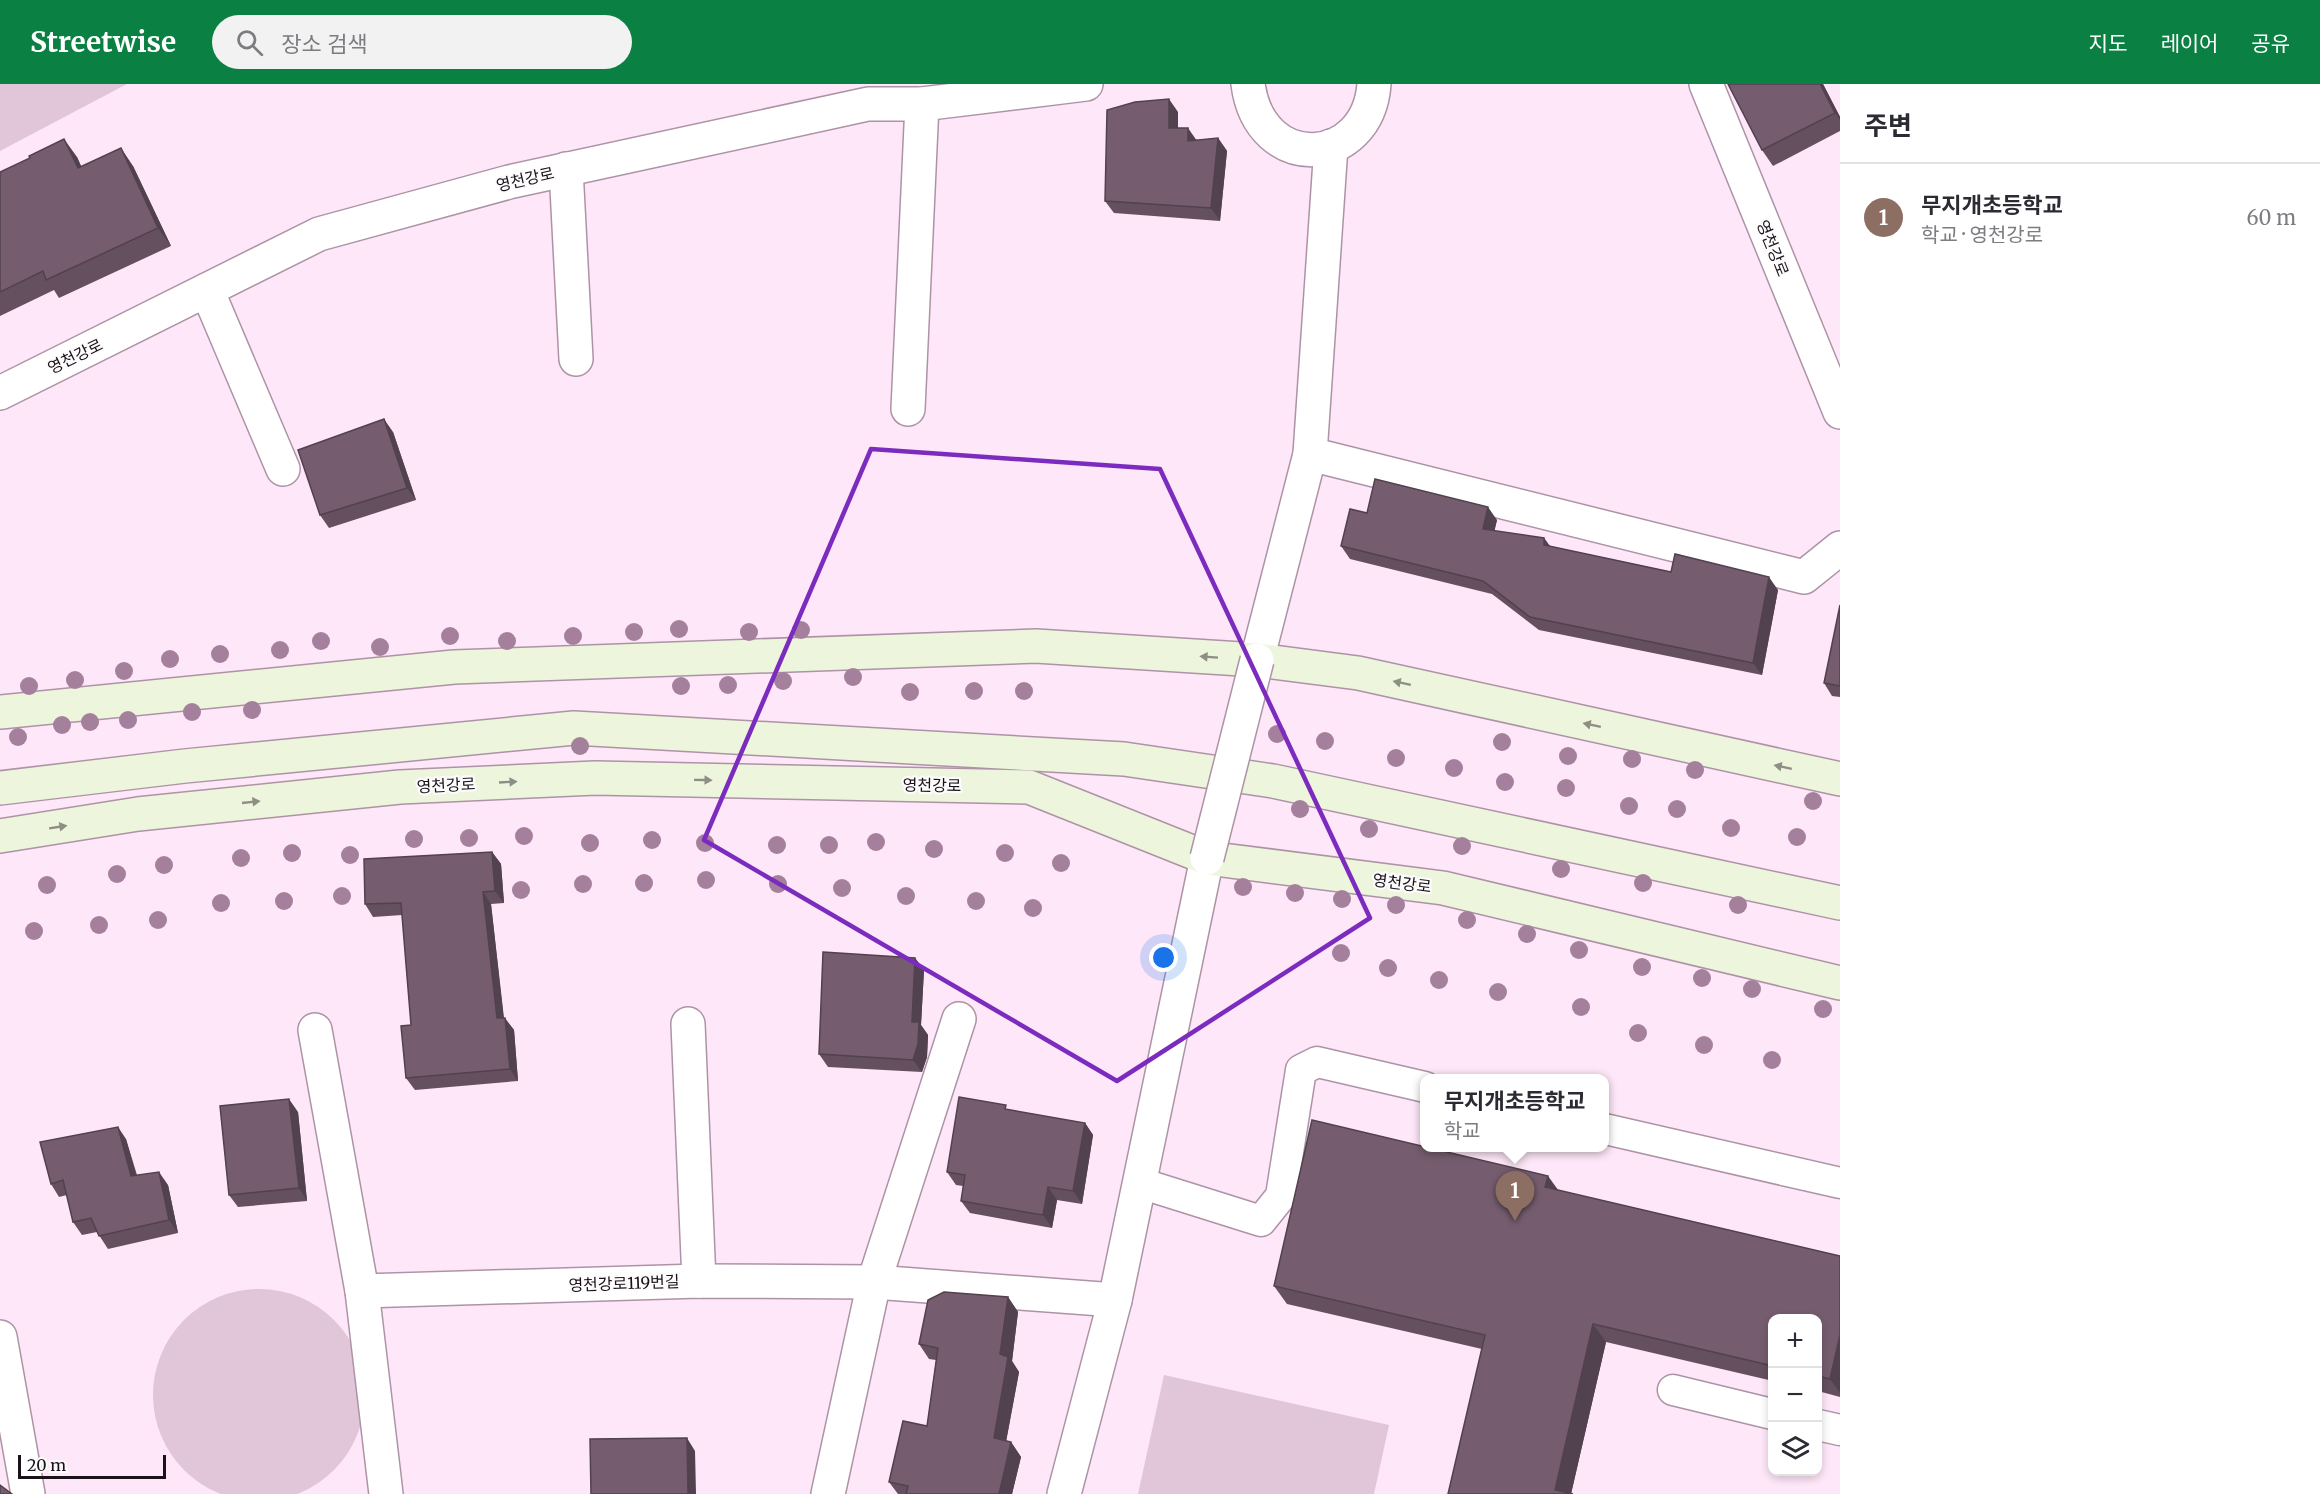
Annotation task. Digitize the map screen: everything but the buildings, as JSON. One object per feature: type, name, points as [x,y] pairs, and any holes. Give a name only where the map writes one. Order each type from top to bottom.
[{"type":"street","name":"영천강로","points":[[0,393],[319,234],[566,170],[868,105],[922,104],[1086,84]]},
{"type":"street","points":[[1248,84],[1251,104],[1259,122],[1273,137],[1291,146],[1311,150],[1331,146],[1348,137],[1362,123],[1371,105],[1374,84]]},
{"type":"street","name":"영천강로","points":[[1706,84],[1840,411]]},
{"type":"street","points":[[908,409],[922,104]]},
{"type":"street","points":[[1064,1494],[1115,1300],[1207,858],[1310,454],[1331,146]]},
{"type":"street","points":[[566,170],[576,358]]},
{"type":"street","points":[[207,290],[282,469]]},
{"type":"street","points":[[1310,454],[1804,577],[1840,548]]},
{"type":"street","points":[[0,712],[453,667],[1036,646],[1257,660],[1358,673],[1840,779]]},
{"type":"street","points":[[0,788],[185,766],[574,728],[1124,759],[1274,781],[1840,903]]},
{"type":"street","name":"영천강로","points":[[0,836],[138,814],[400,787],[595,778],[1029,787],[1207,858],[1443,888],[1840,983]]},
{"type":"street","points":[[828,1494],[874,1282],[959,1019]]},
{"type":"street","points":[[688,1024],[699,1281]]},
{"type":"street","points":[[315,1030],[362,1291],[386,1494]]},
{"type":"street","name":"영천강로119번길","points":[[362,1291],[699,1281],[874,1282],[1115,1300]]},
{"type":"street","points":[[0,1337],[9,1438],[28,1494]]},
{"type":"lane","points":[[1140,1183],[1261,1221],[1281,1196],[1301,1070],[1317,1062],[1420,1086]]},
{"type":"lane","points":[[1609,1130],[1840,1183]]},
{"type":"lane","points":[[1672,1390],[1768,1413]]},
{"type":"lane","points":[[1822,1426],[1840,1430]]},
{"type":"highlighted area","points":[[871,449],[1160,469],[1370,918],[1117,1081],[704,840]]},
{"type":"shaded area","points":[[0,84],[127,84],[0,151]]},
{"type":"shaded area","points":[[259,1289],[280,1291],[299,1297],[318,1307],[334,1320],[347,1336],[357,1355],[364,1385],[363,1416],[357,1435],[347,1454],[326,1477],[293,1495],[225,1495],[200,1483],[184,1470],[171,1454],[161,1435],[155,1416],[153,1395],[155,1374],[161,1355],[171,1336],[184,1320],[200,1307],[219,1297],[238,1291]]},
{"type":"shaded area","points":[[1164,1375],[1389,1425],[1374,1494],[1138,1494]]},
{"type":"place","name":"무지개초등학교","points":[[1515,1221]]}]
